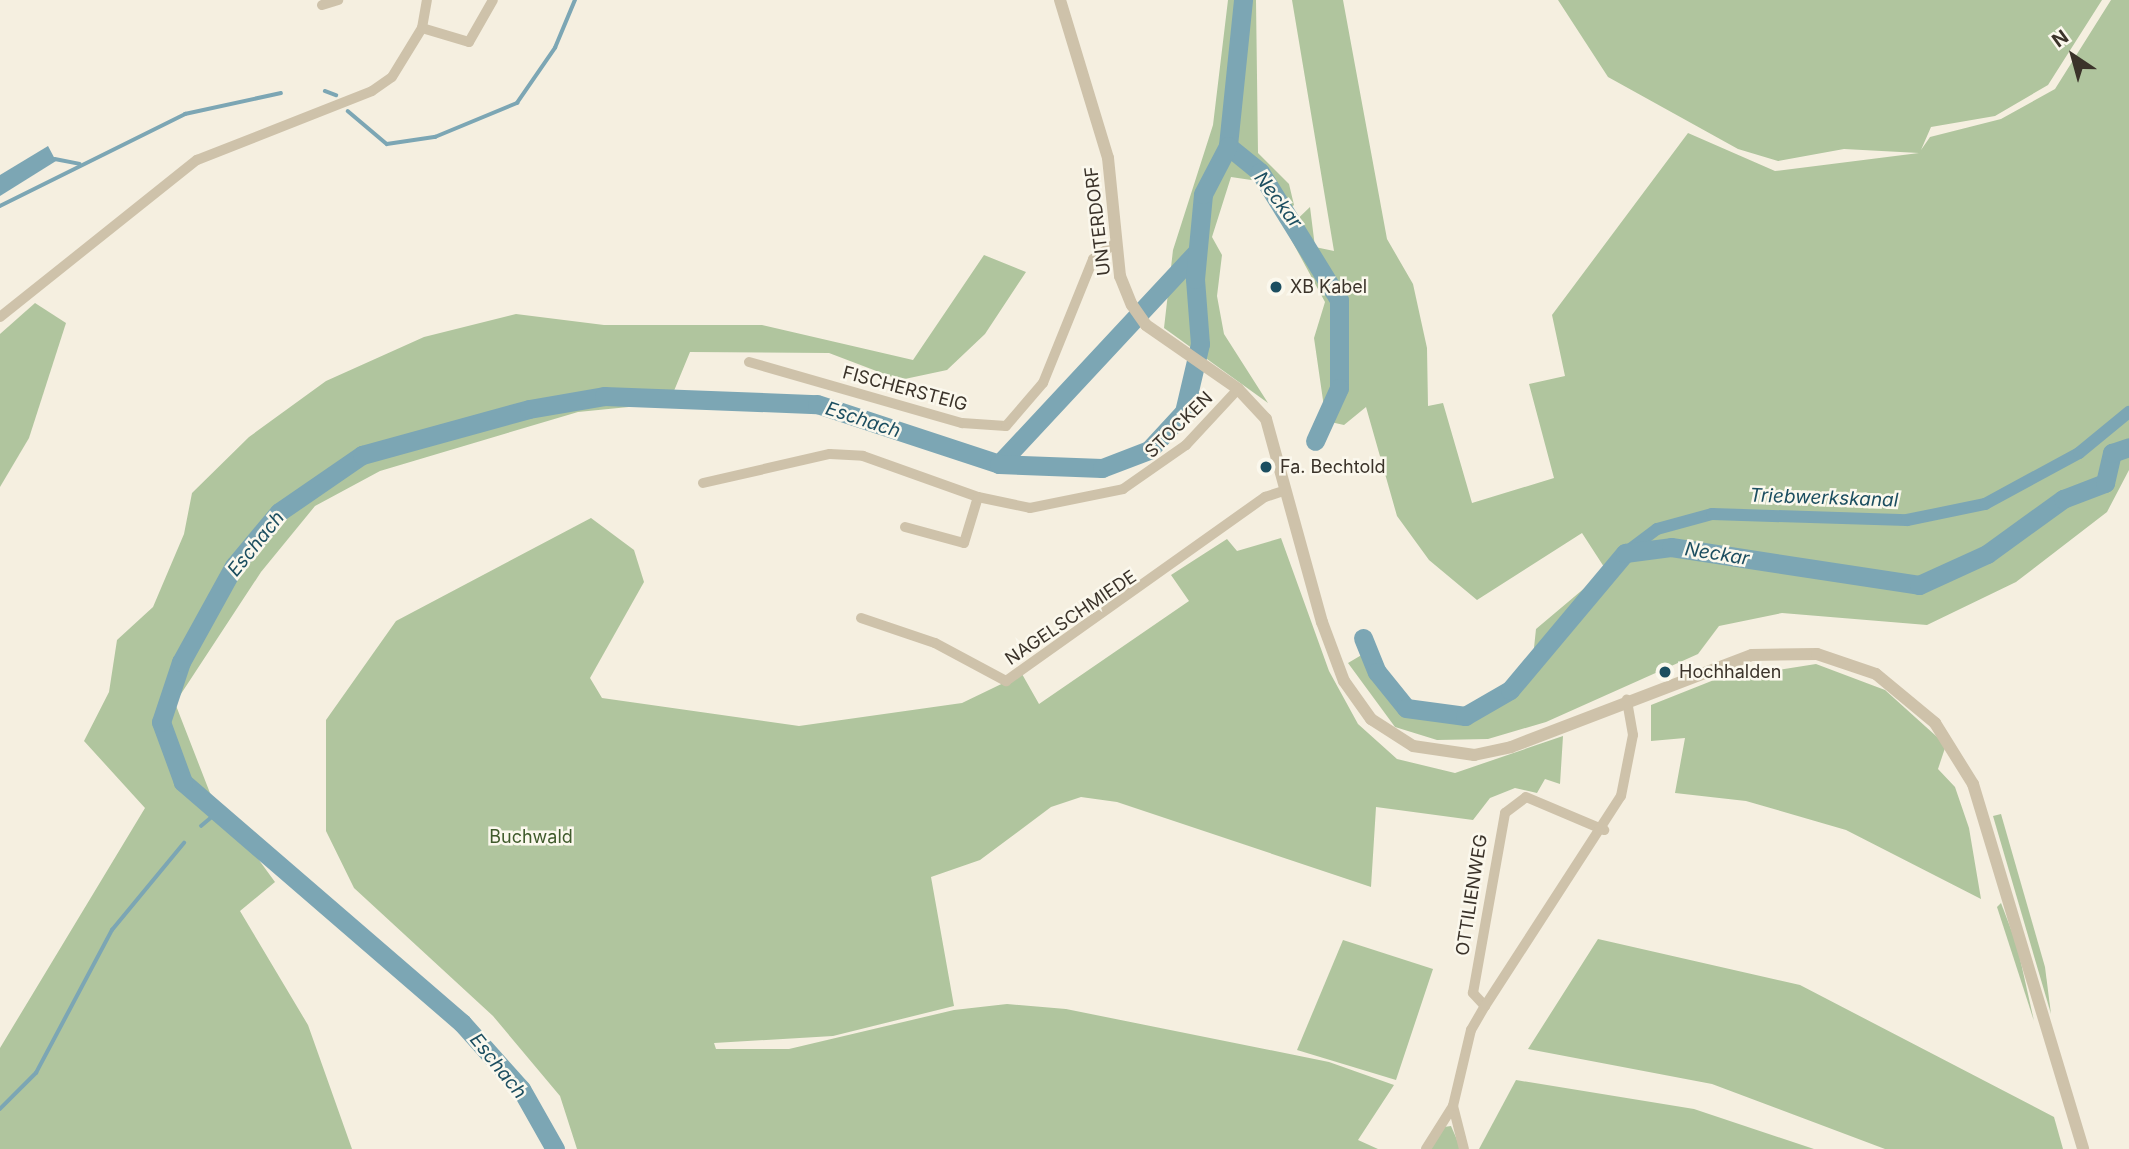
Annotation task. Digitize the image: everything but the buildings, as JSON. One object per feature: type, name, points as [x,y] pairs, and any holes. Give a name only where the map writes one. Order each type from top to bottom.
[{"type":"street","points":[[322,5],[338,0]]},
{"type":"street","points":[[0,317],[197,160],[372,91],[406,60],[422,28],[427,0]]},
{"type":"street","points":[[422,28],[469,42],[493,0]]},
{"type":"street","name":"UNTERDORF","points":[[1060,0],[1108,158],[1116,243],[1132,305],[1140,319],[1183,354],[1238,389],[1266,419],[1296,543],[1351,694],[1371,719],[1413,746],[1456,755],[1490,753],[1711,666],[1783,651],[1876,674],[1935,723],[1962,761],[1982,809],[2082,1149]]},
{"type":"street","name":"FISCHERSTEIG","points":[[748,362],[962,423],[1006,426],[1043,383],[1093,260],[1116,243]]},
{"type":"street","name":"STOCKEN","points":[[703,483],[830,454],[863,456],[978,497],[1030,508],[1123,489],[1186,445],[1238,389]]},
{"type":"street","name":"NAGELSCHMIEDE","points":[[861,618],[935,643],[1006,681],[1265,497],[1284,491]]},
{"type":"street","points":[[905,527],[964,543],[978,497]]},
{"type":"street","points":[[1426,1149],[1454,1106],[1472,1030],[1485,1006],[1604,830],[1621,796],[1633,735],[1627,700]]},
{"type":"street","name":"OTTILIENWEG","points":[[1485,1006],[1473,993],[1505,813],[1526,797],[1604,830]]},
{"type":"street","points":[[1454,1106],[1464,1149]]},
{"type":"green space","points":[[1228,0],[1256,0],[1258,153],[1289,184],[1294,205],[1280,216],[1258,181],[1231,177],[1212,237],[1222,255],[1217,296],[1224,334],[1268,403],[1164,328],[1173,250],[1213,125]]},
{"type":"green space","points":[[1292,0],[1343,0],[1387,239],[1413,284],[1427,348],[1428,406],[1443,403],[1472,503],[1554,478],[1529,384],[1565,376],[1552,315],[1688,133],[1775,171],[1919,153],[1844,149],[1778,161],[1738,149],[1608,77],[1558,0],[2102,0],[2048,85],[1995,116],[1931,127],[1921,150],[1930,137],[2001,119],[2055,89],[2111,0],[2129,0],[2129,470],[2107,512],[2016,582],[1927,625],[1782,613],[1719,626],[1698,654],[1546,722],[1488,739],[1437,740],[1395,727],[1348,663],[1370,650],[1403,703],[1435,714],[1472,709],[1497,696],[1533,657],[1536,629],[1606,570],[1582,533],[1477,600],[1429,560],[1397,516],[1366,407],[1344,425],[1326,421],[1314,338],[1325,302],[1286,230],[1310,207],[1315,247],[1334,251]]},
{"type":"green space","points":[[984,255],[1026,272],[985,334],[947,370],[900,380],[829,353],[690,352],[669,403],[578,412],[380,471],[315,506],[261,572],[175,703],[210,793],[275,882],[240,911],[308,1025],[352,1149],[0,1149],[0,1048],[145,808],[84,741],[109,692],[117,640],[153,607],[184,534],[192,493],[249,437],[326,381],[424,337],[516,314],[604,325],[762,325],[913,360]]},
{"type":"green space","points":[[35,303],[66,323],[29,438],[0,487],[0,334]]},
{"type":"green space","name":"Buchwald","points":[[591,518],[634,550],[644,582],[590,678],[602,698],[799,726],[962,703],[1022,674],[1039,704],[1189,601],[1171,575],[1227,539],[1237,551],[1281,538],[1329,671],[1358,724],[1397,759],[1455,773],[1563,736],[1560,784],[1545,779],[1537,793],[1515,788],[1490,798],[1473,820],[1376,807],[1371,887],[1117,802],[1081,797],[1051,807],[980,860],[931,877],[954,1006],[833,1036],[714,1043],[716,1049],[789,1049],[954,1010],[1007,1004],[1066,1009],[1329,1062],[1394,1085],[1358,1140],[1378,1149],[577,1149],[560,1096],[493,1016],[354,888],[326,831],[326,720],[396,621]]},
{"type":"green space","points":[[1816,664],[1885,690],[1946,745],[1938,769],[1955,787],[1969,828],[1981,899],[1846,830],[1746,801],[1675,793],[1685,738],[1651,741],[1651,705],[1714,680]]},
{"type":"green space","points":[[2001,814],[2045,967],[2051,1014],[1993,816]]},
{"type":"green space","points":[[2001,903],[2017,945],[2034,1021],[1997,907]]},
{"type":"green space","points":[[1598,939],[1800,985],[2054,1117],[2063,1149],[1885,1149],[1712,1084],[1528,1049]]},
{"type":"green space","points":[[1343,940],[1433,969],[1396,1080],[1297,1050]]},
{"type":"green space","points":[[1516,1080],[1694,1109],[1814,1149],[1479,1149]]},
{"type":"green space","points":[[1451,1126],[1461,1149],[1430,1149],[1444,1127]]},
{"type":"water","points":[[48,146],[56,161],[0,196],[0,175]]},
{"type":"waterway","points":[[348,111],[387,144],[435,137],[517,103],[555,48],[575,0]]},
{"type":"waterway","name":"Neckar","points":[[1243,0],[1228,146],[1260,172],[1339,300],[1339,388],[1315,441]]},
{"type":"waterway","points":[[325,91],[336,95]]},
{"type":"waterway","points":[[0,206],[185,114],[281,93]]},
{"type":"waterway","name":"Eschach","points":[[555,1149],[521,1089],[462,1023],[183,782],[161,722],[181,662],[234,566],[279,512],[362,455],[529,409],[604,396],[817,404],[999,464],[1102,468],[1149,450],[1184,412],[1200,344],[1195,279],[1203,194],[1228,146]]},
{"type":"waterway","points":[[55,159],[80,164]]},
{"type":"waterway","name":"Eschach","points":[[999,464],[1196,253]]},
{"type":"waterway","name":"Triebwerkskanal","points":[[1625,553],[1657,529],[1712,514],[1907,520],[1985,504],[2079,453],[2129,412]]},
{"type":"waterway","name":"Neckar","points":[[1363,638],[1377,672],[1406,708],[1465,716],[1510,690],[1625,553],[1671,547],[1919,585],[1987,554],[2063,499],[2105,483],[2112,453],[2129,447]]},
{"type":"waterway","points":[[201,826],[214,815]]},
{"type":"waterway","points":[[0,1109],[36,1073],[112,930],[184,843]]},
{"type":"place","name":"XB Kabel","points":[[1276,287]]},
{"type":"place","name":"Fa. Bechtold","points":[[1266,467]]},
{"type":"place","name":"Hochhalden","points":[[1665,672]]}]
